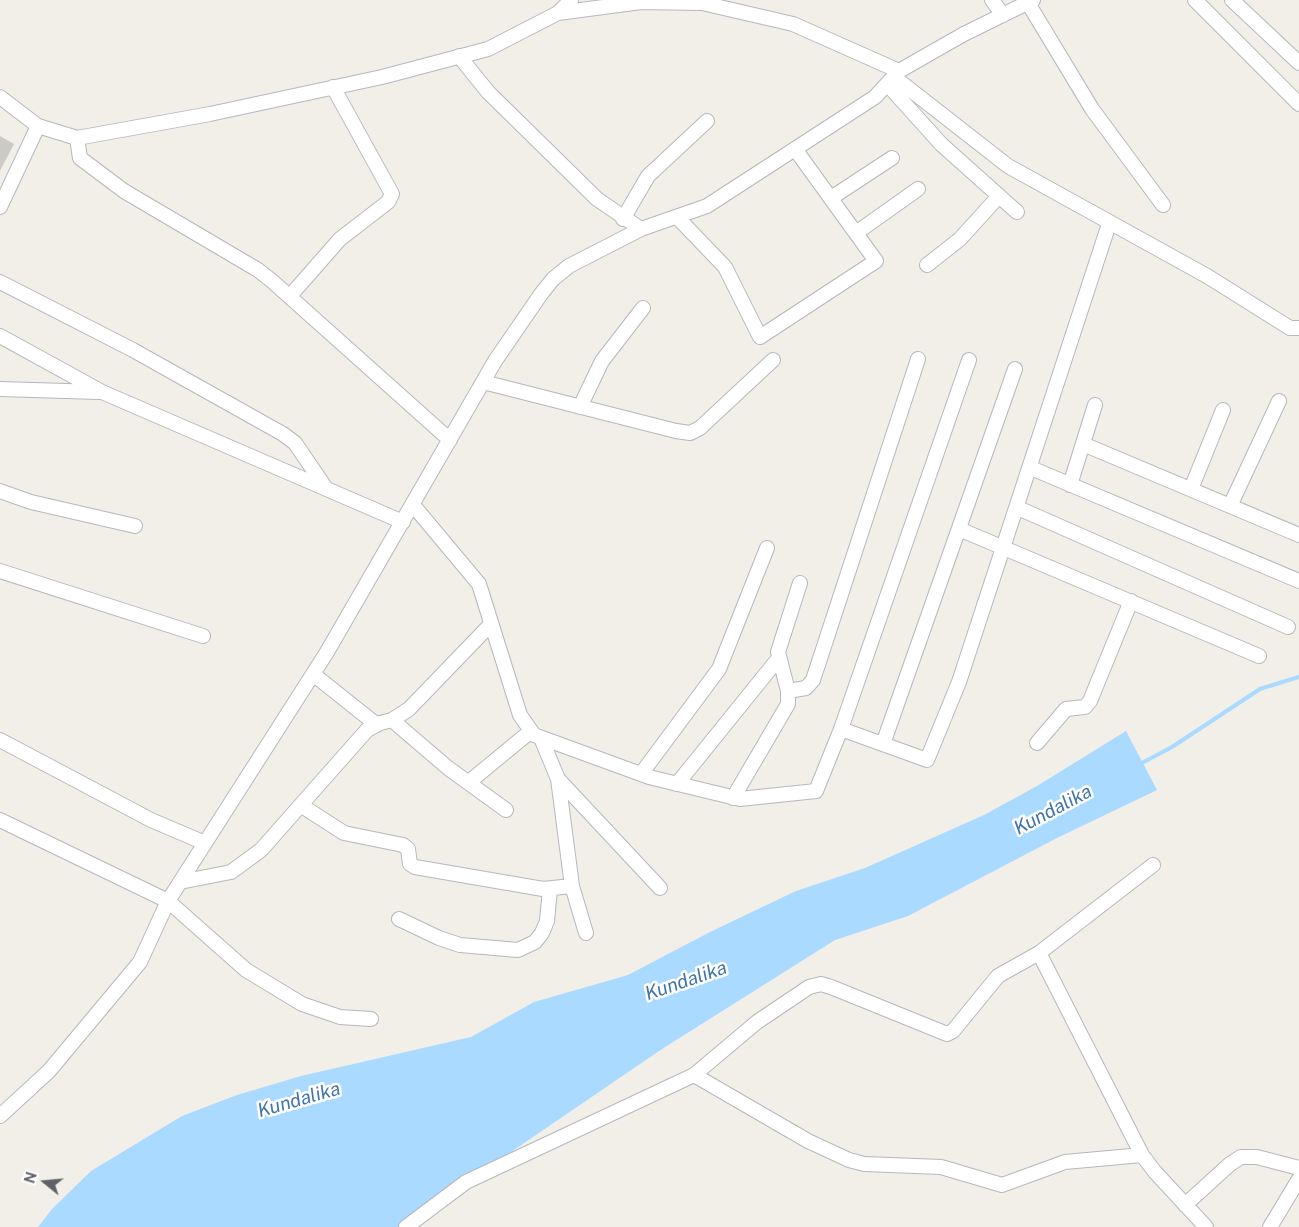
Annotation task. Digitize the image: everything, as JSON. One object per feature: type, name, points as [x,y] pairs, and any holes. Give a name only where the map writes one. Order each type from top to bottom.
[{"type":"street","points":[[0,98],[38,126],[77,138],[266,102],[488,49],[558,13],[571,0]]},
{"type":"street","points":[[992,0],[1003,15]]},
{"type":"street","points":[[1195,0],[1299,104]]},
{"type":"street","points":[[1232,0],[1299,63]]},
{"type":"street","points":[[0,1116],[49,1071],[140,962],[168,901],[313,674],[483,382],[540,294],[553,279],[569,266],[641,229],[707,206],[875,97],[893,78],[1030,1],[1092,109],[1163,204]]},
{"type":"street","points":[[558,13],[642,2],[702,3],[793,24],[893,78],[1008,166],[1109,224],[1207,276],[1290,328],[1299,328]]},
{"type":"street","points":[[459,56],[488,92],[597,199],[622,219],[641,229]]},
{"type":"street","points":[[893,78],[941,144],[1017,212]]},
{"type":"street","points":[[290,296],[340,239],[388,202],[392,194],[333,87]]},
{"type":"street","points":[[622,219],[648,176],[707,121]]},
{"type":"street","points":[[2,203],[38,126]]},
{"type":"street","points":[[77,138],[80,158],[124,192],[258,270],[290,296],[447,445]]},
{"type":"street","points":[[677,217],[725,267],[760,337],[876,261],[795,149]]},
{"type":"street","points":[[830,198],[892,158]]},
{"type":"street","points":[[856,233],[918,189]]},
{"type":"street","points":[[927,265],[960,239],[1000,196]]},
{"type":"street","points":[[841,729],[927,760],[959,682],[1018,508],[1109,224]]},
{"type":"street","points":[[0,282],[133,350],[283,434],[295,443],[325,488]]},
{"type":"street","points":[[580,407],[602,361],[643,308]]},
{"type":"street","points":[[0,336],[102,392],[403,522]]},
{"type":"street","points":[[483,382],[690,433],[700,428],[773,360]]},
{"type":"street","points":[[788,691],[808,687],[813,680],[918,360]]},
{"type":"street","points":[[536,734],[641,774],[733,798],[740,799],[816,791],[841,729],[969,360]]},
{"type":"street","points":[[883,744],[1015,369]]},
{"type":"street","points":[[0,389],[102,392]]},
{"type":"street","points":[[1230,506],[1279,401]]},
{"type":"street","points":[[1070,484],[1095,404]]},
{"type":"street","points":[[1191,489],[1223,410]]},
{"type":"street","points":[[1083,444],[1299,535]]},
{"type":"street","points":[[1031,468],[1299,581]]},
{"type":"street","points":[[0,491],[31,502],[135,526]]},
{"type":"street","points":[[413,505],[479,584],[520,715],[536,734],[558,780],[660,888]]},
{"type":"street","points":[[1018,508],[1288,627]]},
{"type":"street","points":[[959,529],[1259,656]]},
{"type":"street","points":[[641,774],[720,669],[767,548]]},
{"type":"street","points":[[1,573],[91,599],[203,636]]},
{"type":"street","points":[[733,798],[786,709],[789,698],[778,659],[779,647],[800,583]]},
{"type":"street","points":[[1037,743],[1066,709],[1085,707],[1090,701],[1131,601]]},
{"type":"street","points":[[180,882],[231,872],[261,850],[302,806],[367,730],[376,724],[392,720],[409,709],[491,624]]},
{"type":"street","points":[[677,784],[778,659]]},
{"type":"street","points":[[313,674],[376,724]]},
{"type":"street","points":[[392,720],[506,810]]},
{"type":"street","points":[[469,782],[536,734]]},
{"type":"street","points":[[0,740],[146,818],[205,843]]},
{"type":"street","points":[[558,780],[572,886],[586,933]]},
{"type":"street","points":[[302,806],[344,833],[403,845],[408,849],[410,864],[415,867],[550,889],[572,886]]},
{"type":"street","points":[[0,820],[168,901],[246,970],[302,1004],[340,1017],[371,1019]]},
{"type":"street","points":[[406,1227],[466,1182],[694,1075],[757,1022],[800,992],[821,984],[947,1034],[953,1031],[998,976],[1039,953],[1153,865]]},
{"type":"street","points":[[399,919],[439,938],[460,945],[518,950],[535,942],[542,933],[547,920],[550,889]]},
{"type":"street","points":[[1039,953],[1142,1155],[1206,1227]]},
{"type":"street","points":[[694,1075],[808,1141],[849,1160],[864,1164],[941,1167],[1002,1185],[1065,1162],[1142,1155]]},
{"type":"street","points":[[1185,1205],[1230,1164],[1241,1157],[1256,1157],[1299,1168]]},
{"type":"street","points":[[1270,1227],[1299,1180]]},
{"type":"water","points":[[1126,731],[1157,790],[1055,839],[908,916],[835,940],[662,1049],[401,1227],[38,1227],[52,1209],[91,1171],[182,1116],[237,1095],[301,1076],[471,1037],[534,1002],[628,975],[710,932],[796,891],[865,868],[984,815],[1037,786]]},
{"type":"building","points":[[0,136],[14,144],[0,171]]},
{"type":"waterway","name":"Kundalika","points":[[1140,764],[1172,747],[1260,689],[1299,677]]}]
